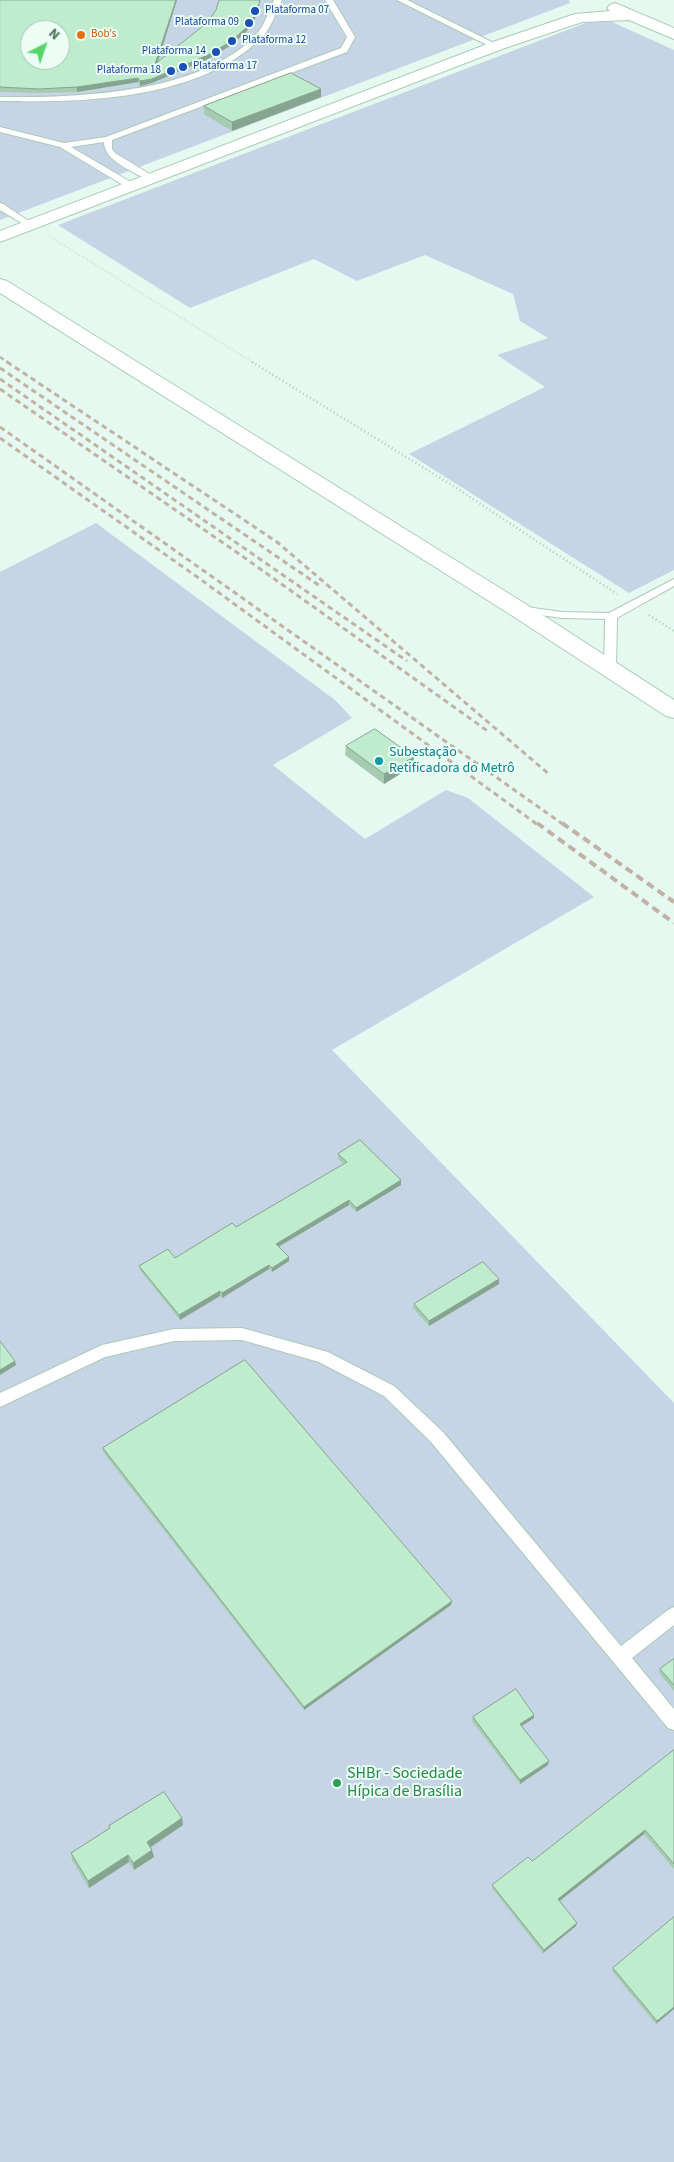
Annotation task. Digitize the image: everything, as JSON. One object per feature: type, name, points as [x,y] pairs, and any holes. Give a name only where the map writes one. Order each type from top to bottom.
[{"type":"street","points":[[580,16],[586,0]]},
{"type":"street","points":[[598,0],[674,34]]},
{"type":"street","points":[[0,236],[357,101],[496,46],[580,16],[632,15]]},
{"type":"street","points":[[0,285],[516,608],[674,711]]},
{"type":"lane","points":[[0,99],[94,98],[136,92],[192,76],[218,65],[248,46],[266,28],[272,18],[278,0]]},
{"type":"lane","points":[[63,145],[108,139],[344,50],[351,38],[329,0]]},
{"type":"lane","points":[[401,0],[496,46]]},
{"type":"lane","points":[[0,128],[63,145],[131,186]]},
{"type":"lane","points":[[108,139],[108,150],[112,155],[150,178]]},
{"type":"lane","points":[[0,206],[31,224]]},
{"type":"lane","points":[[516,608],[562,615],[611,616],[674,582]]},
{"type":"lane","points":[[610,669],[611,616]]},
{"type":"lane","points":[[0,1400],[102,1351],[174,1335],[242,1334],[323,1357],[389,1390],[437,1437],[674,1722]]},
{"type":"lane","points":[[620,1657],[674,1615]]},
{"type":"path","points":[[31,224],[455,487],[674,631]]},
{"type":"shaded area","points":[[0,0],[569,0],[570,3],[0,220]]},
{"type":"shaded area","points":[[601,17],[674,50],[674,570],[629,593],[409,454],[545,387],[497,355],[548,338],[520,321],[513,294],[425,255],[357,281],[314,259],[190,308],[58,225]]},
{"type":"shaded area","name":"SHBr - Sociedade Hípica de Brasília","points":[[96,523],[335,700],[352,718],[273,765],[365,839],[446,790],[468,798],[594,897],[332,1050],[674,1403],[674,2162],[0,2162],[0,572]]},
{"type":"building","points":[[0,0],[176,0],[155,64],[208,22],[216,10],[219,0],[260,0],[256,13],[246,28],[230,42],[208,55],[152,79],[140,81],[138,78],[77,87],[39,89],[0,87]]},
{"type":"building","points":[[291,73],[321,89],[232,122],[204,106]]},
{"type":"building","name":"Subestação Retificadora do Metrô","points":[[375,729],[414,757],[384,774],[346,746]]},
{"type":"building","points":[[360,1140],[401,1180],[356,1208],[349,1200],[276,1244],[289,1257],[272,1268],[269,1265],[222,1293],[220,1291],[179,1315],[139,1266],[168,1249],[175,1258],[232,1223],[236,1227],[347,1162],[338,1154]]},
{"type":"building","points":[[483,1262],[499,1279],[429,1321],[414,1304]]},
{"type":"building","points":[[0,1341],[15,1361],[0,1370]]},
{"type":"building","points":[[245,1360],[452,1601],[304,1707],[103,1448]]},
{"type":"building","points":[[674,1659],[674,1685],[660,1669]]},
{"type":"building","points":[[516,1689],[534,1715],[520,1724],[549,1761],[520,1780],[473,1717]]},
{"type":"building","points":[[674,1750],[674,1864],[645,1830],[558,1899],[577,1923],[544,1950],[492,1885],[528,1857],[532,1861]]},
{"type":"building","points":[[164,1792],[182,1818],[147,1842],[152,1850],[133,1863],[128,1855],[88,1881],[71,1853],[110,1828],[109,1826]]},
{"type":"building","points":[[674,1917],[674,2007],[657,2021],[613,1968]]},
{"type":"railway","points":[[0,357],[9,363]]},
{"type":"railway","points":[[7,362],[277,542],[550,775]]},
{"type":"railway","points":[[0,368],[320,586]]},
{"type":"railway","points":[[0,379],[407,661]]},
{"type":"railway","points":[[0,389],[245,558],[489,732]]},
{"type":"railway","points":[[0,427],[564,825]]},
{"type":"railway","points":[[0,438],[200,579],[538,825]]},
{"type":"railway","points":[[537,823],[674,923]]},
{"type":"railway","points":[[562,823],[674,902]]},
{"type":"place","name":"Plataforma 07","points":[[255,11]]},
{"type":"place","name":"Plataforma 09","points":[[249,23]]},
{"type":"place","name":"Bob's","points":[[81,35]]},
{"type":"place","name":"Plataforma 12","points":[[232,41]]},
{"type":"place","name":"Plataforma 14","points":[[216,52]]},
{"type":"place","name":"Plataforma 17","points":[[183,67]]},
{"type":"place","name":"Plataforma 18","points":[[171,71]]},
{"type":"place","name":"Subestação Retificadora do Metrô","points":[[379,761]]},
{"type":"place","name":"SHBr - Sociedade Hípica de Brasília","points":[[337,1783]]}]
